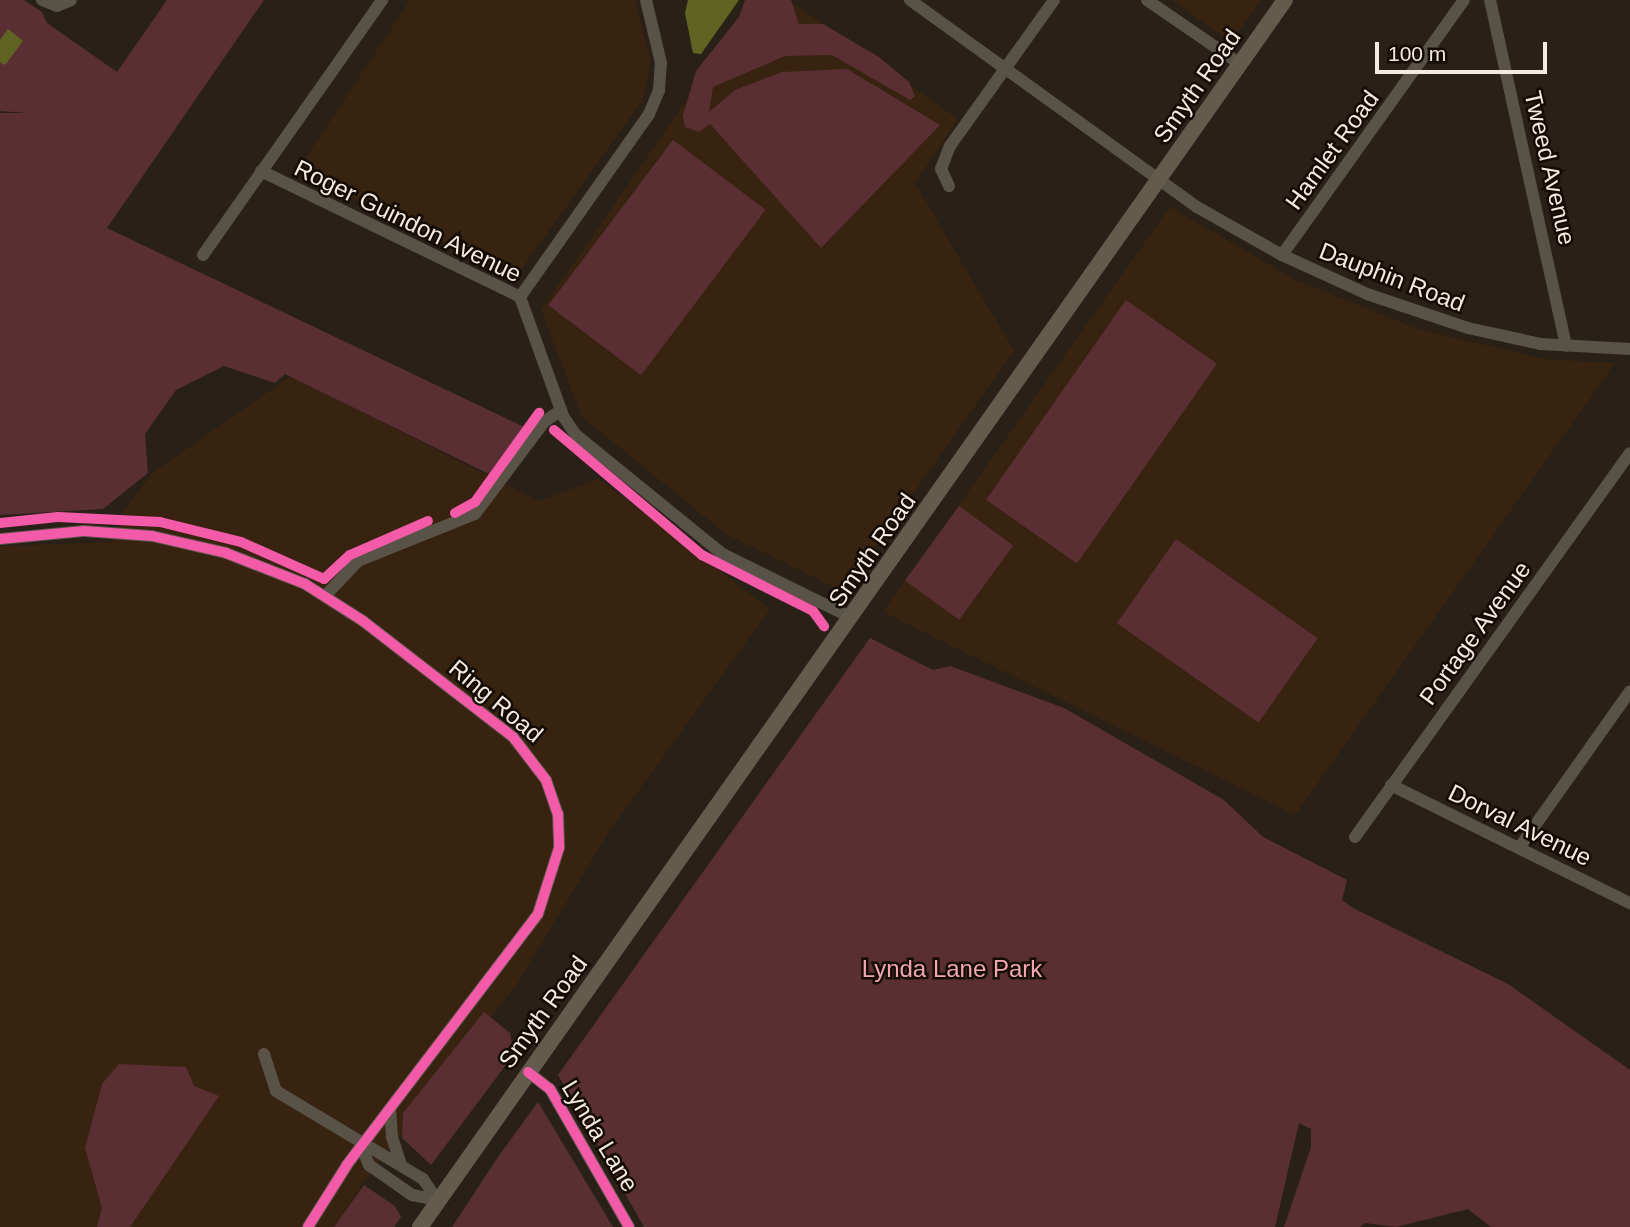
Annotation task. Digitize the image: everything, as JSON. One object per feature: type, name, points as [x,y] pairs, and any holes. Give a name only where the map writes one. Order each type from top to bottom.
[{"type":"main road","name":"Smyth Road","points":[[420,1227],[852,618],[1285,0]]},
{"type":"street","points":[[42,0],[57,6],[70,1]]},
{"type":"street","points":[[203,255],[382,0]]},
{"type":"street","points":[[520,297],[649,114],[659,90],[661,63],[646,0]]},
{"type":"street","name":"Dauphin Road","points":[[910,0],[1197,207],[1282,255],[1367,294],[1468,328],[1566,346],[1630,349]]},
{"type":"street","points":[[949,187],[940,169],[945,157],[1054,0]]},
{"type":"street","points":[[1147,0],[1240,64]]},
{"type":"street","name":"Hamlet Road","points":[[1282,255],[1464,0]]},
{"type":"street","name":"Tweed Avenue","points":[[1490,0],[1566,346]]},
{"type":"street","name":"Roger Guindon Avenue","points":[[261,172],[520,297],[561,410],[576,435],[712,547],[852,618]]},
{"type":"street","points":[[325,596],[358,561],[475,514],[544,422],[561,410]]},
{"type":"street","name":"Portage Avenue","points":[[1354,837],[1630,453]]},
{"type":"street","name":"Ring Road","points":[[0,539],[94,531],[175,540],[264,566],[325,596],[524,748],[546,780],[559,825],[558,861],[538,914],[361,1146],[308,1227]]},
{"type":"street","points":[[1519,848],[1630,691]]},
{"type":"street","name":"Dorval Avenue","points":[[1391,785],[1630,903]]},
{"type":"street","points":[[264,1054],[276,1091],[361,1146],[380,1151],[401,1165],[423,1180],[437,1200]]},
{"type":"street","name":"Lynda Lane","points":[[528,1072],[550,1089],[629,1227]]},
{"type":"street","points":[[390,1108],[392,1138],[401,1165]]},
{"type":"street","points":[[361,1146],[369,1165],[401,1188],[412,1195],[437,1200]]},
{"type":"shaded area","points":[[410,0],[635,0],[651,62],[642,101],[515,278],[297,171]]},
{"type":"shaded area","points":[[688,0],[739,0],[701,54],[693,53],[685,13]]},
{"type":"shaded area","points":[[756,0],[789,0],[958,119],[915,183],[1014,351],[843,592],[726,534],[582,417],[541,310]]},
{"type":"shaded area","points":[[1172,0],[1261,0],[1231,42]]},
{"type":"shaded area","points":[[8,29],[23,41],[5,65],[0,62],[0,40]]},
{"type":"shaded area","points":[[1170,207],[1296,280],[1415,328],[1543,359],[1615,363],[1295,815],[883,612]]},
{"type":"shaded area","points":[[291,376],[539,501],[599,479],[770,609],[608,833],[517,984],[363,1183],[335,1227],[0,1227],[0,546],[115,542],[123,512],[152,473]]},
{"type":"green space","points":[[0,0],[24,0],[42,12],[47,23],[117,72],[167,0],[264,0],[107,228],[524,427],[489,474],[285,374],[275,383],[224,366],[176,390],[145,434],[148,473],[103,509],[0,515],[0,113],[28,113],[0,111]]},
{"type":"green space","points":[[745,0],[791,0],[799,24],[823,24],[879,57],[909,82],[915,96],[910,100],[832,55],[785,56],[713,87],[709,112],[735,90],[782,72],[847,69],[940,125],[821,248],[710,124],[699,132],[685,127],[683,116],[696,71],[739,17]]},
{"type":"green space","points":[[673,140],[766,210],[641,375],[548,305]]},
{"type":"green space","points":[[1126,300],[1217,364],[1077,564],[986,500]]},
{"type":"green space","points":[[959,506],[1013,545],[959,620],[905,580]]},
{"type":"green space","points":[[1176,539],[1318,638],[1259,723],[1117,623]]},
{"type":"green space","name":"Lynda Lane Park","points":[[870,638],[933,670],[950,666],[1064,708],[1224,800],[1263,837],[1347,880],[1342,900],[1353,908],[1508,984],[1630,1070],[1630,1227],[1491,1227],[1468,1209],[1396,1227],[1365,1223],[1360,1227],[1284,1227],[1311,1147],[1311,1129],[1299,1123],[1275,1227],[644,1227],[558,1075]]},
{"type":"green space","points":[[484,1012],[510,1033],[514,1054],[431,1165],[402,1138],[403,1113]]},
{"type":"green space","points":[[119,1064],[186,1067],[194,1086],[219,1096],[130,1227],[97,1227],[102,1208],[85,1148],[102,1084]]},
{"type":"green space","points":[[538,1102],[613,1227],[452,1227],[498,1157]]},
{"type":"green space","points":[[364,1185],[395,1206],[401,1217],[394,1227],[334,1227]]},
{"type":"cycle path","points":[[455,513],[475,502],[539,413]]},
{"type":"cycle path","points":[[554,430],[702,555],[813,611],[824,626]]},
{"type":"cycle path","points":[[0,523],[58,517],[160,522],[241,542],[324,579],[350,555],[428,521]]},
{"type":"cycle path","points":[[0,539],[84,531],[152,536],[226,553],[305,584],[363,621],[513,737],[546,780],[558,814],[559,848],[538,914],[347,1165],[308,1227]]},
{"type":"cycle path","points":[[528,1072],[550,1089],[629,1227]]}]
